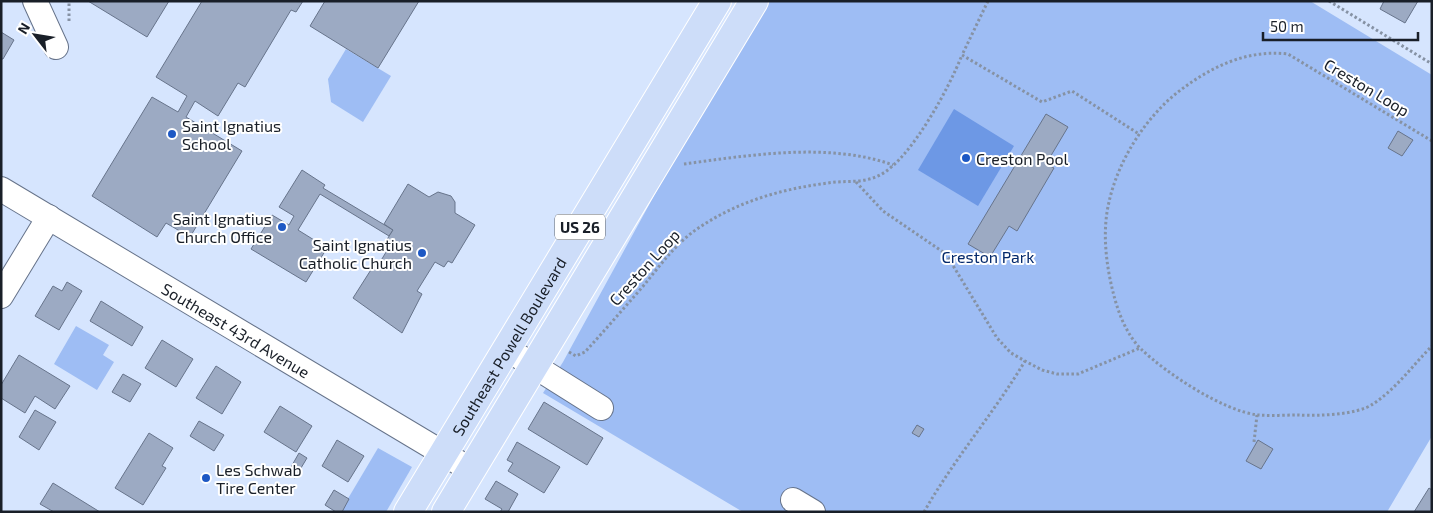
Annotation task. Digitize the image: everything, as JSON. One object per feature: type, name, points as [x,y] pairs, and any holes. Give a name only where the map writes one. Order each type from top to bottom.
[{"type":"main road","name":"Southeast Powell Boulevard","points":[[408,512],[716,1]]},
{"type":"main road","name":"Southeast Powell Boulevard","points":[[446,512],[749,10]]},
{"type":"street","points":[[23,1],[36,1],[56,47]]},
{"type":"street","points":[[716,1],[749,10]]},
{"type":"street","name":"Southeast 43rd Avenue","points":[[1,189],[471,470]]},
{"type":"street","points":[[1,296],[49,218]]},
{"type":"street","points":[[507,349],[601,408]]},
{"type":"path","name":"Creston Loop","points":[[550,340],[576,356],[585,352],[670,254],[699,227],[743,203],[784,191],[830,182],[856,182],[879,175],[893,165],[905,154],[930,115],[988,1]]},
{"type":"path","points":[[1329,1],[1432,64]]},
{"type":"path","name":"Creston Loop","points":[[1432,141],[1288,54],[1274,52],[1228,62],[1202,74],[1171,98],[1139,134],[1116,179],[1108,203],[1105,239],[1108,270],[1115,302],[1126,328],[1140,348],[1207,396],[1257,415],[1317,416],[1345,412],[1372,405],[1392,389],[1432,346]]},
{"type":"path","points":[[962,54],[1042,102],[1072,91],[1139,134]]},
{"type":"path","points":[[679,165],[815,151],[862,156],[893,165]]},
{"type":"path","points":[[856,182],[883,210],[946,254],[997,338],[1011,353],[1042,370],[1057,374],[1078,374],[1140,348]]},
{"type":"path","points":[[924,512],[940,483],[1010,386],[1025,361]]},
{"type":"path","points":[[1254,442],[1257,415]]},
{"type":"green space","name":"Creston Park","points":[[770,1],[1310,1],[1432,75],[1432,436],[1387,512],[743,512],[543,393],[563,362],[667,172]]},
{"type":"green space","points":[[346,49],[391,76],[363,122],[331,102],[328,79]]},
{"type":"green space","points":[[76,326],[109,345],[103,355],[114,362],[97,390],[54,364]]},
{"type":"green space","points":[[378,448],[412,467],[386,512],[340,512]]},
{"type":"shaded area","name":"Creston Pool","points":[[954,109],[1014,146],[978,206],[918,170]]},
{"type":"building","points":[[88,1],[169,1],[147,37]]},
{"type":"building","name":"Saint Ignatius School","points":[[202,1],[303,1],[296,12],[291,10],[245,87],[238,83],[218,116],[195,101],[186,117],[242,151],[190,237],[166,223],[157,237],[92,196],[152,97],[178,112],[187,96],[156,77]]},
{"type":"building","points":[[325,1],[419,1],[378,68],[310,26]]},
{"type":"building","points":[[1384,1],[1418,1],[1405,23],[1380,9]]},
{"type":"building","points":[[1,32],[14,40],[3,59],[1,59]]},
{"type":"building","points":[[1046,114],[1068,127],[1046,164],[1054,168],[1017,231],[1009,226],[990,257],[968,244]]},
{"type":"building","points":[[1398,131],[1413,140],[1402,156],[1388,148]]},
{"type":"building","name":"Saint Ignatius Church Office","points":[[302,170],[325,185],[323,188],[393,230],[389,236],[320,194],[298,230],[327,248],[306,282],[251,249],[272,215],[289,225],[294,216],[279,207]]},
{"type":"building","name":"Saint Ignatius Catholic Church","points":[[408,184],[429,197],[438,192],[451,196],[455,202],[455,213],[475,225],[452,263],[448,261],[444,267],[435,262],[417,291],[422,294],[402,333],[353,298],[374,265],[377,267],[391,244],[386,241],[393,230],[384,224]]},
{"type":"building","points":[[67,282],[82,291],[59,330],[35,316],[53,286],[62,291]]},
{"type":"building","points":[[101,301],[143,327],[132,346],[90,321]]},
{"type":"building","points":[[162,340],[193,359],[176,387],[145,368]]},
{"type":"building","points":[[19,355],[70,386],[55,409],[35,396],[25,413],[1,398],[1,385]]},
{"type":"building","points":[[216,366],[241,382],[222,414],[196,398]]},
{"type":"building","points":[[123,374],[141,384],[130,402],[112,392]]},
{"type":"building","points":[[544,402],[603,438],[587,465],[528,429]]},
{"type":"building","points":[[280,406],[312,426],[296,452],[264,432]]},
{"type":"building","points":[[35,410],[56,422],[39,450],[19,437]]},
{"type":"building","points":[[199,421],[224,435],[214,451],[190,436]]},
{"type":"building","points":[[917,425],[924,429],[919,437],[912,433]]},
{"type":"building","points":[[149,433],[173,448],[162,466],[166,468],[143,505],[115,488]]},
{"type":"building","points":[[337,440],[364,456],[348,482],[322,466]]},
{"type":"building","points":[[1258,440],[1273,449],[1261,469],[1246,461]]},
{"type":"building","points":[[517,442],[560,467],[544,493],[508,471],[513,463],[507,460]]},
{"type":"building","points":[[299,453],[307,458],[295,478],[287,474]]},
{"type":"building","points":[[496,481],[518,494],[508,512],[500,512],[502,509],[485,499]]},
{"type":"building","points":[[53,483],[100,512],[54,512],[40,504]]},
{"type":"building","points":[[1429,488],[1432,490],[1432,512],[1414,512]]},
{"type":"building","points":[[334,490],[349,499],[342,512],[336,512],[325,505]]},
{"type":"place","name":"Saint Ignatius School","points":[[172,134]]},
{"type":"place","name":"Creston Pool","points":[[966,158]]},
{"type":"place","name":"Saint Ignatius Church Office","points":[[282,227]]},
{"type":"place","name":"Saint Ignatius Catholic Church","points":[[422,253]]},
{"type":"place","name":"Les Schwab Tire Center","points":[[206,478]]}]
